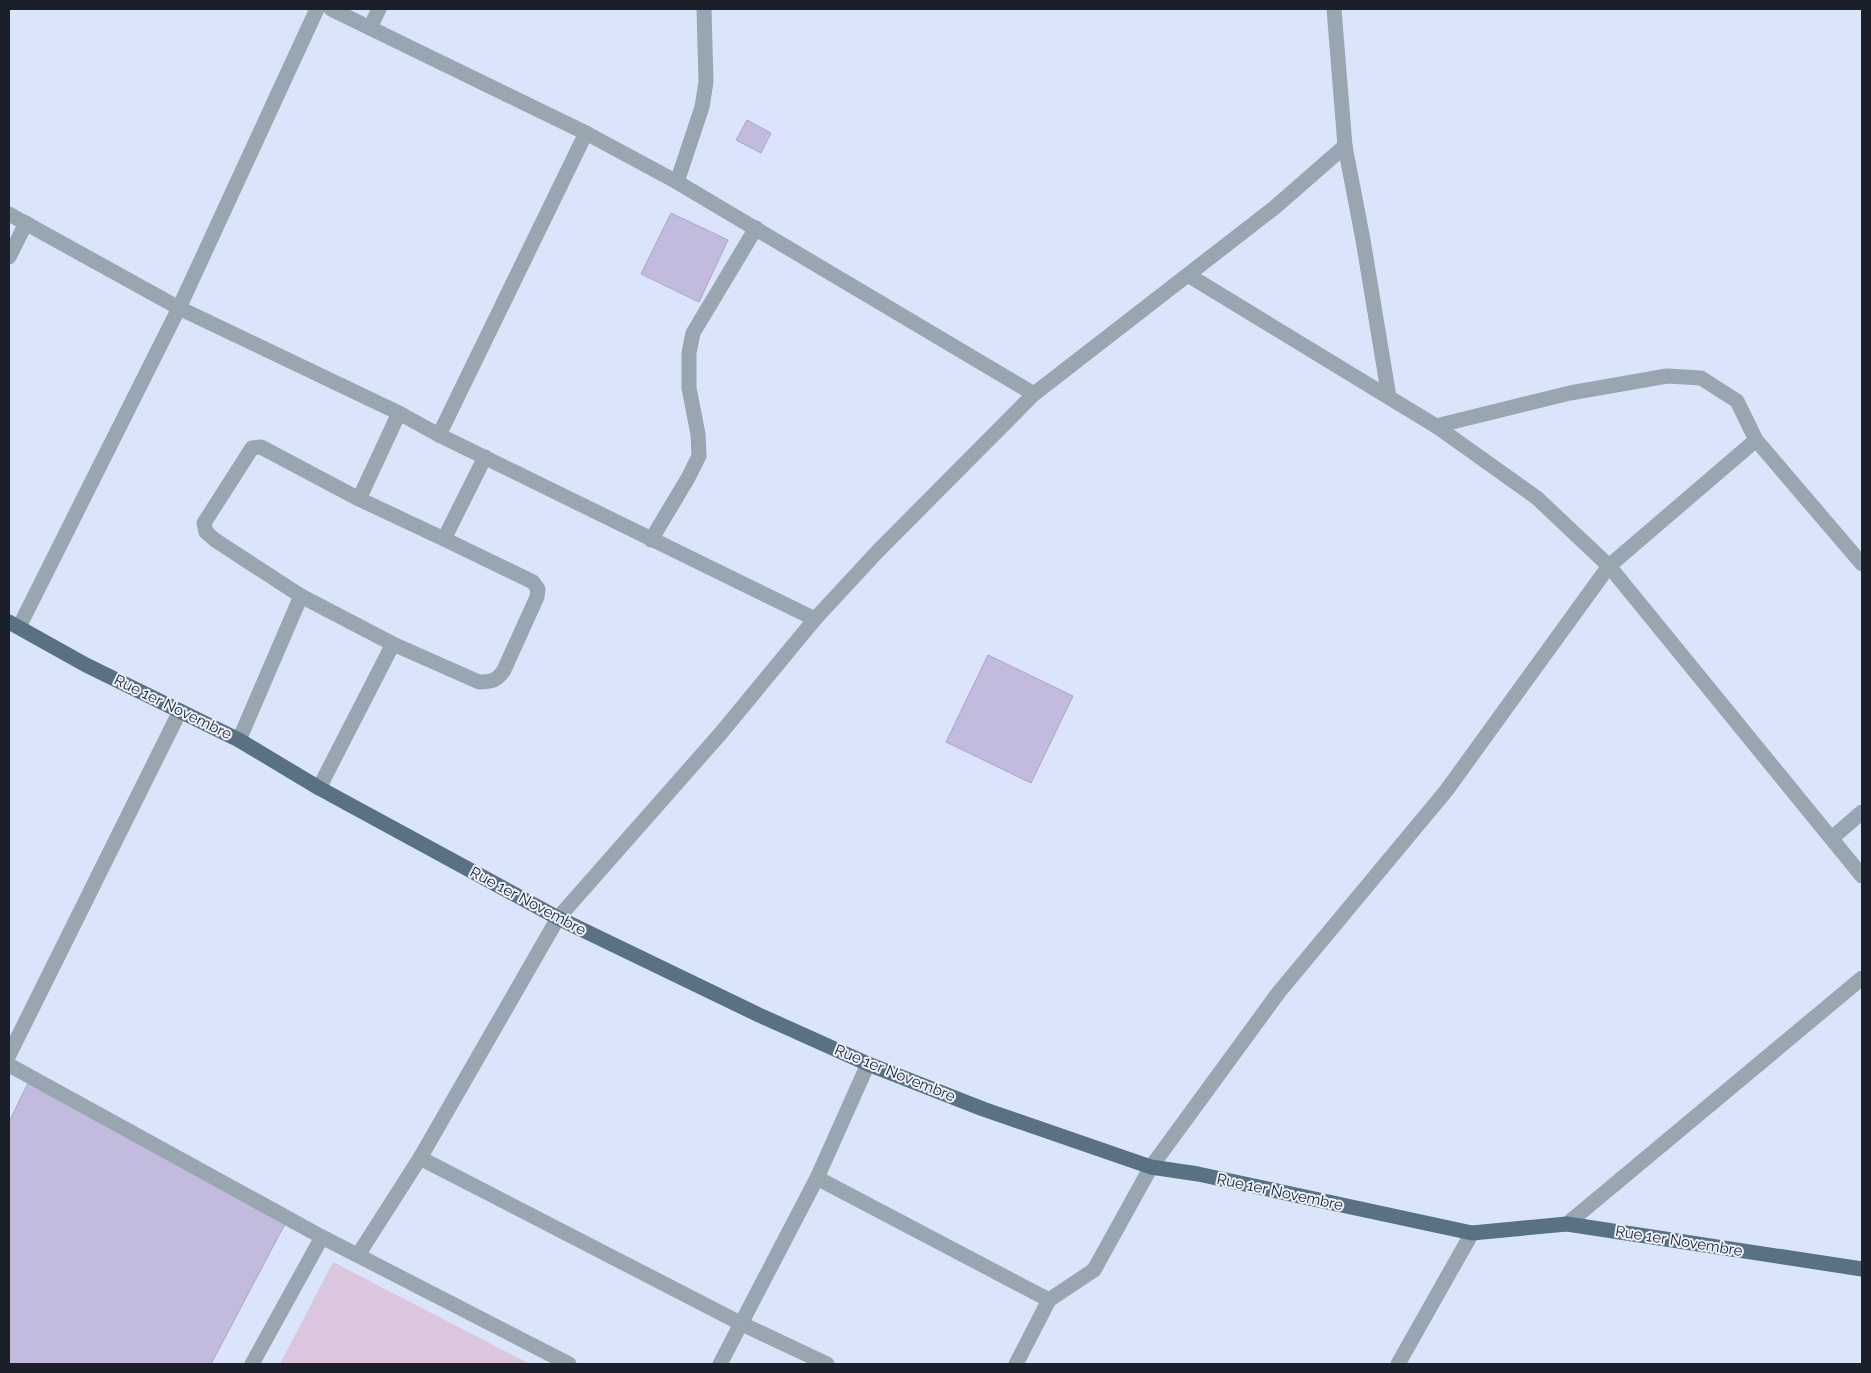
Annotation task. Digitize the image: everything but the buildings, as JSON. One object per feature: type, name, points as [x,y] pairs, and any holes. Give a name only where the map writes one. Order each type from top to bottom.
[{"type":"main road","name":"Rue 1er Novembre","points":[[14,624],[86,665],[239,740],[320,788],[558,918],[702,989],[868,1064],[983,1108],[1151,1166],[1198,1174],[1472,1233],[1567,1224],[1862,1269]]},
{"type":"street","points":[[14,624],[179,308],[317,9]]},
{"type":"street","points":[[331,9],[586,133],[677,182],[1034,394]]},
{"type":"street","points":[[370,28],[380,9]]},
{"type":"street","points":[[677,182],[702,107],[706,82],[704,9]]},
{"type":"street","points":[[1334,9],[1345,146],[1389,397]]},
{"type":"street","points":[[439,435],[586,133]]},
{"type":"street","points":[[358,1255],[420,1158],[558,918],[722,733],[815,619],[878,550],[1034,394],[1274,208],[1345,146]]},
{"type":"street","points":[[9,214],[179,308],[399,412],[439,435],[815,619]]},
{"type":"street","points":[[9,257],[26,223]]},
{"type":"street","points":[[651,540],[699,456],[698,434],[689,388],[689,353],[692,333],[756,228]]},
{"type":"street","points":[[1188,275],[1436,426],[1537,498],[1609,566],[1862,876]]},
{"type":"street","points":[[1436,426],[1570,393],[1667,376],[1701,378],[1737,402],[1756,440],[1862,564]]},
{"type":"street","points":[[359,499],[399,412]]},
{"type":"street","points":[[1016,1364],[1049,1300],[1094,1270],[1151,1166],[1279,992],[1446,791],[1609,566],[1756,440]]},
{"type":"street","points":[[261,447],[359,499],[444,539],[533,582],[538,589],[537,597],[504,670],[500,678],[492,682],[478,682],[394,644],[302,596],[215,540],[206,532],[204,523],[252,448],[261,447]]},
{"type":"street","points":[[444,539],[485,457]]},
{"type":"street","points":[[239,740],[302,596]]},
{"type":"street","points":[[320,788],[394,644]]},
{"type":"street","points":[[9,1054],[15,1030],[180,711]]},
{"type":"street","points":[[1832,838],[1862,812]]},
{"type":"street","points":[[1567,1224],[1862,978]]},
{"type":"street","points":[[720,1364],[817,1178],[868,1064]]},
{"type":"street","points":[[9,1065],[322,1237],[569,1364]]},
{"type":"street","points":[[420,1158],[742,1324],[827,1364]]},
{"type":"street","points":[[817,1178],[1049,1300]]},
{"type":"street","points":[[1398,1364],[1472,1233]]},
{"type":"street","points":[[252,1364],[322,1237]]},
{"type":"shaded area","points":[[333,1262],[530,1364],[280,1364]]}]
